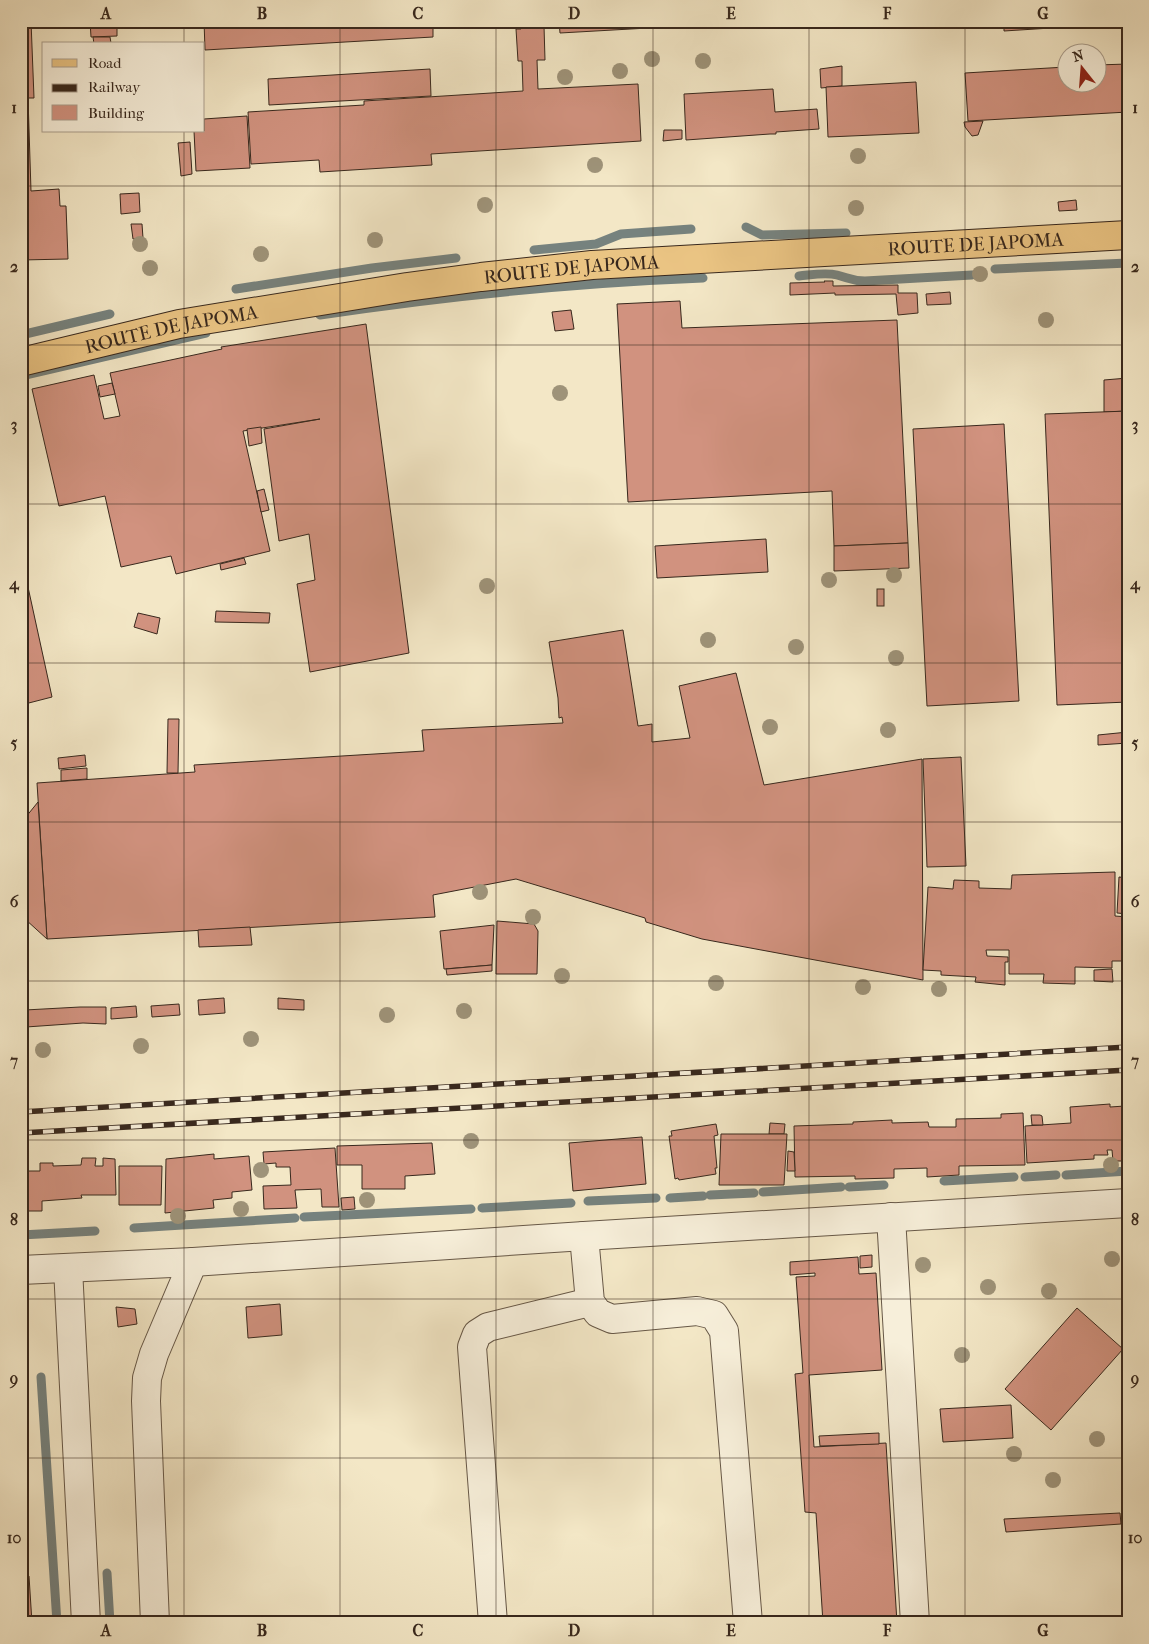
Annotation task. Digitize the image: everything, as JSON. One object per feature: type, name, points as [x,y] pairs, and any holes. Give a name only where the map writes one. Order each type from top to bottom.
[{"type":"main road","name":"ROUTE DE JAPOMA","points":[[21,362],[179,324],[480,277],[592,265],[1128,235]]},
{"type":"street","points":[[21,1270],[193,1262],[1128,1203]]},
{"type":"street","points":[[891,1217],[915,1623]]},
{"type":"street","points":[[584,1236],[590,1302],[598,1314],[612,1319],[697,1311],[714,1315],[724,1331],[748,1623]]},
{"type":"street","points":[[155,1623],[146,1401],[147,1378],[154,1354],[193,1262]]},
{"type":"street","points":[[68,1268],[86,1623]]},
{"type":"street","points":[[493,1623],[472,1347],[477,1334],[488,1327],[590,1302]]},
{"type":"building","points":[[21,21],[31,21],[34,98],[28,98],[31,191],[59,189],[60,206],[66,206],[68,259],[21,260]]},
{"type":"building","points":[[90,21],[126,21],[126,23],[117,24],[117,36],[91,37]]},
{"type":"building","points":[[204,21],[433,21],[433,37],[205,50]]},
{"type":"building","points":[[520,21],[537,21],[537,27],[544,26],[545,60],[537,60],[538,89],[638,84],[641,141],[431,154],[432,165],[320,172],[319,160],[251,164],[248,112],[364,105],[364,101],[523,91],[522,61],[518,61],[516,29],[521,29]]},
{"type":"building","points":[[559,21],[772,21],[560,33]]},
{"type":"building","points":[[1004,21],[1051,21],[1051,28],[1004,31]]},
{"type":"building","points":[[93,37],[110,37],[111,42],[94,42]]},
{"type":"building","points":[[1128,64],[1128,112],[968,121],[965,73],[1056,68],[1056,92],[1106,92],[1106,65]]},
{"type":"building","points":[[842,66],[842,86],[821,88],[820,69]]},
{"type":"building","points":[[430,69],[431,96],[269,105],[268,79]]},
{"type":"building","points":[[916,82],[919,133],[828,137],[826,87]]},
{"type":"building","points":[[773,89],[775,112],[817,109],[819,129],[686,140],[684,94]]},
{"type":"building","points":[[247,116],[250,168],[196,171],[194,132],[205,132],[205,119]]},
{"type":"building","points":[[983,121],[978,135],[972,136],[965,127],[964,122]]},
{"type":"building","points":[[664,130],[682,130],[682,139],[663,141]]},
{"type":"building","points":[[190,142],[192,174],[181,176],[178,143]]},
{"type":"building","points":[[139,193],[140,212],[121,214],[120,194]]},
{"type":"building","points":[[1076,200],[1077,210],[1059,211],[1058,202]]},
{"type":"building","points":[[131,224],[142,224],[143,238],[133,239]]},
{"type":"building","points":[[833,281],[833,286],[898,285],[898,293],[917,293],[918,313],[898,315],[896,294],[835,295],[835,293],[790,295],[790,283]]},
{"type":"building","points":[[950,292],[951,304],[927,305],[926,294]]},
{"type":"building","points":[[680,301],[682,328],[897,320],[908,543],[834,546],[832,491],[628,502],[617,304]]},
{"type":"building","points":[[571,310],[574,329],[555,331],[552,312]]},
{"type":"building","points":[[366,324],[409,653],[310,672],[297,584],[315,580],[309,534],[279,541],[264,429],[320,419],[243,431],[270,551],[176,574],[171,556],[121,567],[105,496],[59,506],[32,389],[94,375],[104,419],[120,416],[110,373],[222,349],[221,347]]},
{"type":"building","points":[[1128,378],[1128,411],[1104,412],[1104,380]]},
{"type":"building","points":[[112,383],[115,394],[100,397],[98,386]]},
{"type":"building","points":[[1128,411],[1128,702],[1057,705],[1045,414]]},
{"type":"building","points":[[1004,424],[1019,701],[927,706],[913,429]]},
{"type":"building","points":[[261,427],[262,443],[249,446],[247,429]]},
{"type":"building","points":[[264,489],[269,510],[261,512],[257,491]]},
{"type":"building","points":[[766,539],[768,572],[657,578],[655,546]]},
{"type":"building","points":[[908,543],[909,568],[834,571],[834,546]]},
{"type":"building","points":[[21,555],[52,697],[21,705]]},
{"type":"building","points":[[244,558],[246,564],[221,570],[220,564]]},
{"type":"building","points":[[877,589],[884,589],[884,606],[877,606]]},
{"type":"building","points":[[216,611],[270,613],[269,623],[215,622]]},
{"type":"building","points":[[138,613],[160,618],[157,634],[134,627]]},
{"type":"building","points":[[623,630],[638,726],[652,724],[652,742],[690,738],[679,686],[736,673],[764,785],[922,759],[923,980],[702,939],[646,922],[645,918],[516,879],[433,895],[435,917],[47,939],[37,783],[195,772],[194,765],[424,751],[422,730],[563,723],[562,717],[559,718],[558,698],[549,642]]},
{"type":"building","points":[[168,719],[179,719],[178,773],[167,773]]},
{"type":"building","points":[[1128,732],[1128,743],[1098,745],[1098,735]]},
{"type":"building","points":[[85,755],[86,766],[59,769],[58,758]]},
{"type":"building","points":[[961,757],[966,866],[927,867],[923,759]]},
{"type":"building","points":[[87,768],[87,779],[61,781],[61,770]]},
{"type":"building","points":[[38,802],[47,939],[25,919],[21,823]]},
{"type":"building","points":[[1115,872],[1115,916],[1128,917],[1128,967],[1124,967],[1124,961],[1112,961],[1112,968],[1075,967],[1075,984],[1043,983],[1044,974],[1009,974],[1009,950],[986,950],[987,956],[1008,957],[1008,962],[1005,962],[1005,985],[975,982],[976,977],[941,975],[941,971],[923,970],[928,887],[953,889],[954,880],[979,881],[979,888],[1011,889],[1012,875]]},
{"type":"building","points":[[1119,877],[1128,878],[1128,914],[1117,913]]},
{"type":"building","points":[[497,921],[534,924],[538,931],[537,974],[496,974]]},
{"type":"building","points":[[494,925],[492,965],[444,969],[440,931]]},
{"type":"building","points":[[250,927],[252,945],[199,947],[198,930]]},
{"type":"building","points":[[492,965],[492,971],[447,975],[446,969]]},
{"type":"building","points":[[1112,969],[1113,982],[1094,981],[1094,970]]},
{"type":"building","points":[[224,998],[225,1013],[199,1015],[198,1000]]},
{"type":"building","points":[[278,998],[304,1000],[304,1010],[278,1009]]},
{"type":"building","points":[[179,1004],[180,1015],[152,1017],[151,1006]]},
{"type":"building","points":[[136,1006],[137,1017],[111,1019],[111,1008]]},
{"type":"building","points":[[106,1007],[106,1024],[83,1023],[26,1027],[25,1010]]},
{"type":"building","points":[[1110,1104],[1110,1107],[1125,1106],[1126,1119],[1128,1119],[1128,1161],[1113,1161],[1112,1150],[1107,1150],[1108,1155],[1094,1155],[1094,1159],[1027,1163],[1025,1126],[1071,1123],[1070,1107]]},
{"type":"building","points":[[1023,1113],[1025,1165],[959,1166],[959,1175],[927,1177],[927,1168],[894,1169],[894,1178],[855,1179],[855,1176],[795,1177],[794,1126],[853,1124],[853,1122],[892,1120],[892,1123],[928,1122],[929,1127],[956,1127],[956,1119],[1001,1118],[1001,1114]]},
{"type":"building","points":[[1031,1115],[1042,1116],[1043,1125],[1032,1125]]},
{"type":"building","points":[[770,1123],[785,1124],[784,1134],[769,1134]]},
{"type":"building","points":[[716,1124],[718,1135],[714,1136],[716,1174],[675,1179],[669,1136],[672,1136],[671,1131]]},
{"type":"building","points":[[721,1134],[787,1134],[784,1185],[719,1185]]},
{"type":"building","points":[[642,1137],[646,1184],[573,1191],[569,1143]]},
{"type":"building","points":[[432,1143],[435,1174],[405,1176],[405,1189],[362,1189],[362,1165],[337,1165],[337,1146]]},
{"type":"building","points":[[335,1148],[339,1207],[322,1207],[321,1189],[295,1190],[297,1208],[264,1209],[263,1186],[291,1185],[290,1167],[276,1167],[276,1163],[264,1164],[263,1152]]},
{"type":"building","points":[[788,1151],[794,1152],[795,1171],[787,1171]]},
{"type":"building","points":[[214,1154],[214,1159],[249,1156],[252,1190],[232,1192],[232,1198],[213,1200],[214,1208],[165,1213],[166,1159]]},
{"type":"building","points":[[82,1158],[96,1158],[95,1166],[103,1166],[103,1158],[115,1159],[116,1195],[81,1195],[82,1198],[42,1201],[42,1211],[21,1211],[21,1171],[40,1171],[40,1163],[53,1163],[53,1166],[81,1165]]},
{"type":"building","points":[[119,1166],[162,1166],[161,1205],[119,1205]]},
{"type":"building","points":[[354,1197],[355,1209],[342,1210],[341,1198]]},
{"type":"building","points":[[872,1255],[872,1267],[860,1268],[860,1256]]},
{"type":"building","points":[[858,1257],[859,1274],[876,1273],[882,1370],[809,1375],[814,1447],[886,1443],[897,1623],[823,1623],[816,1513],[805,1512],[795,1374],[803,1373],[796,1277],[815,1276],[815,1273],[790,1275],[790,1262]]},
{"type":"building","points":[[280,1304],[282,1335],[248,1338],[246,1307]]},
{"type":"building","points":[[116,1307],[135,1309],[137,1324],[118,1327]]},
{"type":"building","points":[[1077,1308],[1123,1349],[1051,1430],[1005,1389]]},
{"type":"building","points":[[1011,1405],[1013,1438],[943,1442],[940,1409]]},
{"type":"building","points":[[879,1433],[879,1444],[820,1446],[819,1436]]},
{"type":"building","points":[[1120,1513],[1121,1524],[1006,1532],[1004,1519]]},
{"type":"building","points":[[21,1576],[29,1576],[32,1623],[21,1623]]},
{"type":"waterway","points":[[746,227],[762,235],[846,233]]},
{"type":"waterway","points":[[534,250],[596,244],[621,234],[691,229]]},
{"type":"waterway","points":[[236,289],[372,268],[456,258]]},
{"type":"waterway","points":[[995,269],[1128,263]]},
{"type":"waterway","points":[[799,276],[828,274],[865,281],[972,275]]},
{"type":"waterway","points":[[320,315],[511,291],[703,278]]},
{"type":"waterway","points":[[21,335],[110,314]]},
{"type":"waterway","points":[[21,376],[206,333]]},
{"type":"waterway","points":[[1066,1175],[1128,1171]]},
{"type":"waterway","points":[[1025,1177],[1056,1175]]},
{"type":"waterway","points":[[944,1181],[1014,1177]]},
{"type":"waterway","points":[[849,1187],[884,1185]]},
{"type":"waterway","points":[[763,1192],[841,1187]]},
{"type":"waterway","points":[[710,1195],[754,1193]]},
{"type":"waterway","points":[[670,1198],[703,1196]]},
{"type":"waterway","points":[[588,1201],[656,1198]]},
{"type":"waterway","points":[[482,1208],[571,1203]]},
{"type":"waterway","points":[[304,1217],[471,1209]]},
{"type":"waterway","points":[[134,1228],[295,1218]]},
{"type":"waterway","points":[[21,1235],[95,1231]]},
{"type":"waterway","points":[[41,1377],[57,1623]]},
{"type":"waterway","points":[[107,1573],[110,1623]]},
{"type":"railway","points":[[21,1112],[1128,1047]]},
{"type":"railway","points":[[21,1133],[1128,1070]]}]
